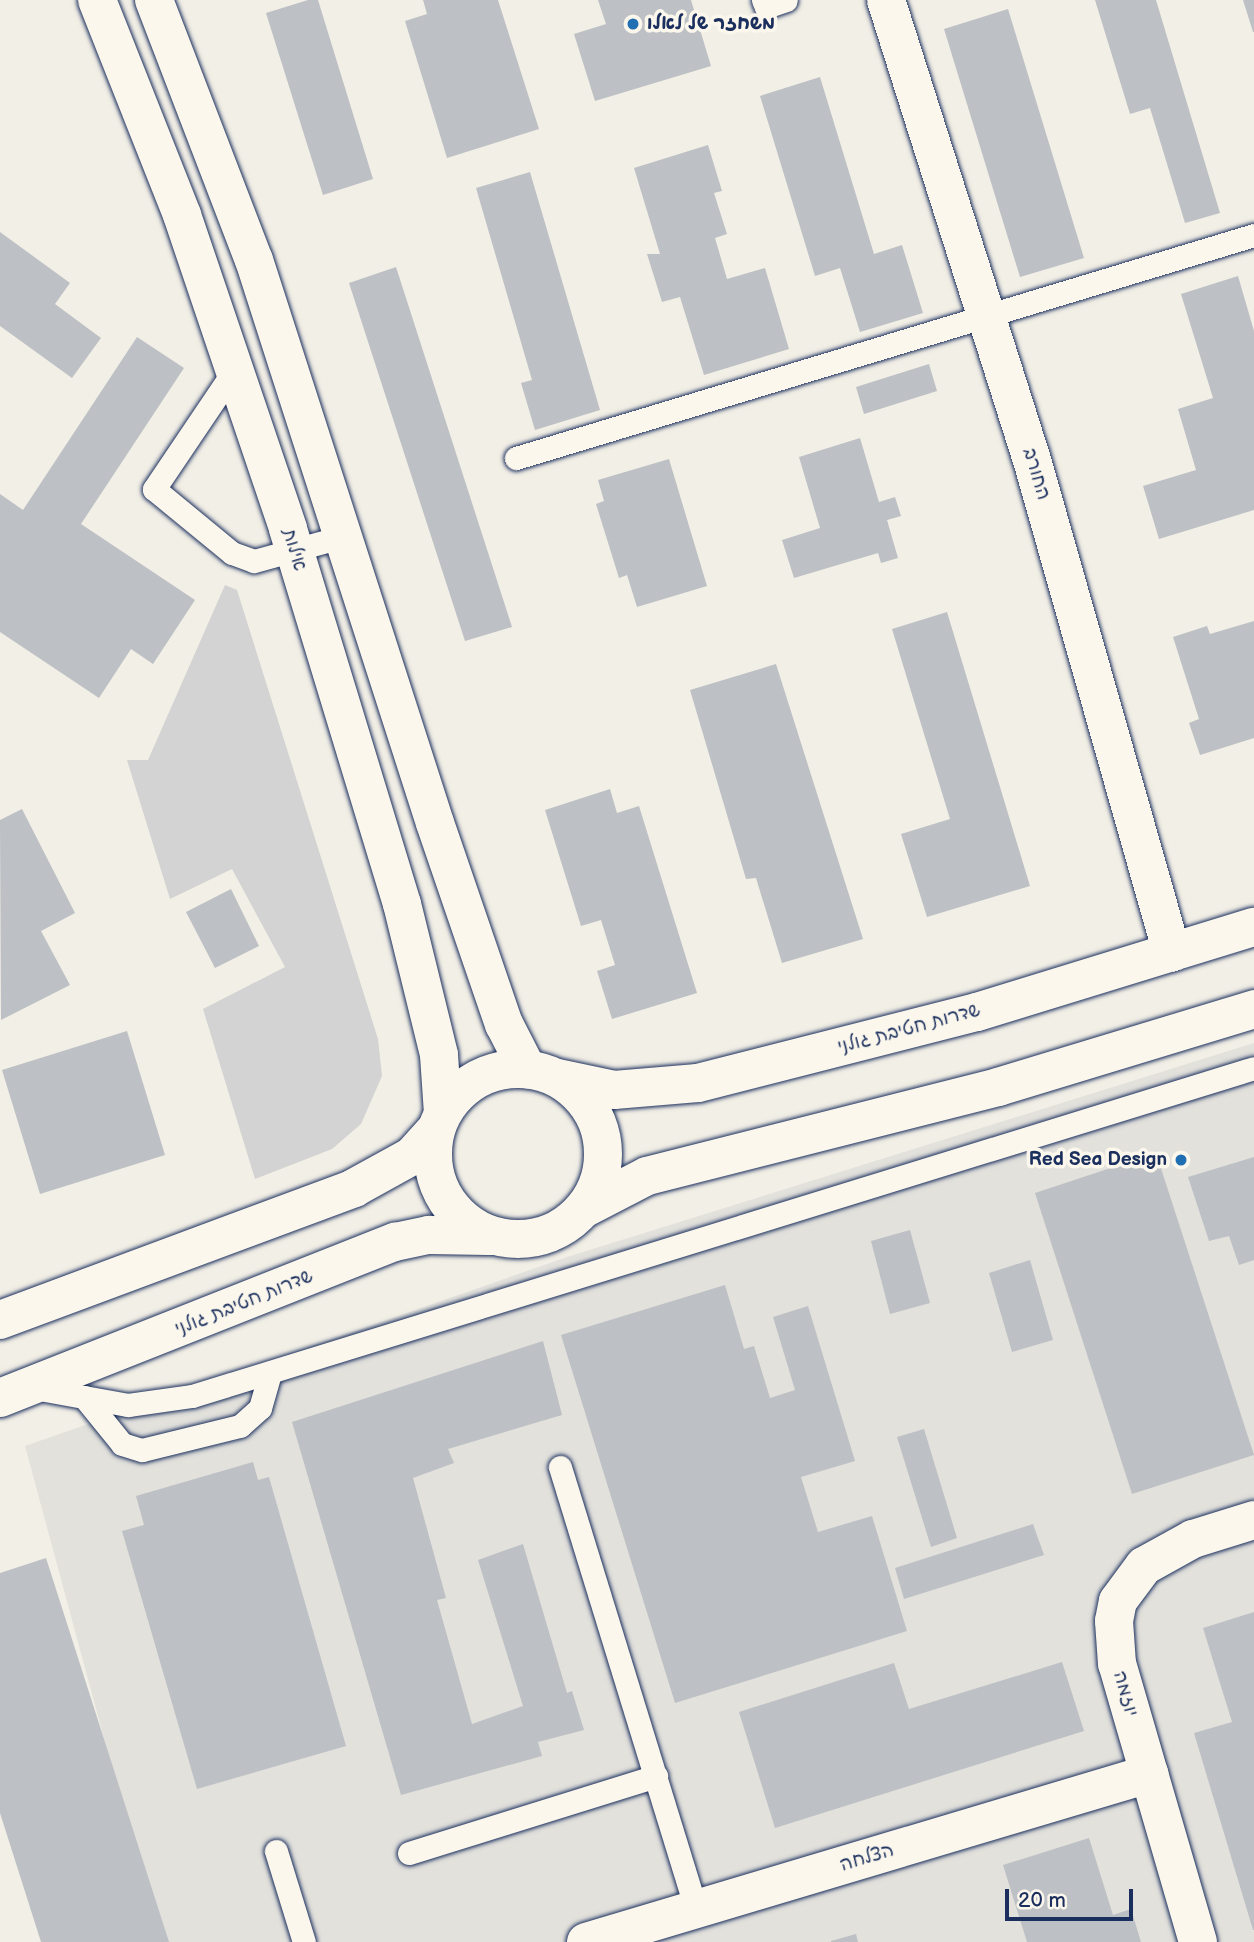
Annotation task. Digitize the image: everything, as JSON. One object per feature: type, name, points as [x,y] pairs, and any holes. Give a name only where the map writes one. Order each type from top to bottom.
[{"type":"street","name":"אילות","points":[[97,0],[177,202],[294,548],[402,904],[439,1055],[439,1121]]},
{"type":"street","points":[[154,0],[254,260],[345,536],[435,823],[504,1024],[543,1073],[583,1099],[600,1129],[603,1163],[585,1208]]},
{"type":"street","name":"החורב","points":[[886,0],[987,316],[1172,953]]},
{"type":"street","name":"שדרות חטיבת גולני","points":[[543,1073],[614,1090],[698,1083],[977,1012],[1254,927]]},
{"type":"street","points":[[439,1121],[433,1161],[443,1195],[464,1220],[493,1236],[543,1236],[585,1208],[647,1176],[998,1087],[1254,1009]]},
{"type":"street","points":[[0,1320],[354,1188],[412,1156],[477,1079],[543,1073]]},
{"type":"street","name":"שדרות חטיבת גולני","points":[[16,1393],[395,1242],[429,1235],[493,1236]]},
{"type":"street","name":"יוזמה","points":[[1198,1942],[1117,1664],[1113,1642],[1118,1601],[1128,1583],[1165,1551],[1254,1520]]},
{"type":"street","name":"הצלחה","points":[[586,1942],[1149,1774]]},
{"type":"lane","points":[[763,0],[766,6],[786,0]]},
{"type":"lane","points":[[516,458],[1254,234]]},
{"type":"lane","points":[[235,369],[154,489],[232,553],[254,561],[345,536]]},
{"type":"lane","points":[[16,1393],[156,1404],[270,1372],[1254,1068]]},
{"type":"lane","points":[[84,1397],[122,1444],[142,1450],[240,1426],[260,1408],[270,1372]]},
{"type":"lane","points":[[560,1467],[696,1909]]},
{"type":"lane","points":[[409,1853],[656,1776]]},
{"type":"lane","points":[[276,1851],[304,1942]]},
{"type":"shaded area","points":[[225,585],[237,590],[378,1039],[382,1076],[361,1124],[332,1149],[255,1179],[203,1009],[285,967],[232,869],[170,899],[127,760],[148,760]]},
{"type":"shaded area","points":[[1254,1043],[1254,1942],[159,1942],[25,1446],[567,1257]]},
{"type":"building","points":[[308,0],[318,0],[373,179],[323,195],[266,13]]},
{"type":"building","points":[[423,0],[498,0],[539,129],[447,158],[405,21],[427,14]]},
{"type":"building","points":[[598,0],[691,0],[711,66],[595,101],[574,34],[606,24]]},
{"type":"building","points":[[1095,0],[1156,0],[1220,213],[1185,223],[1150,108],[1130,114]]},
{"type":"building","points":[[1243,0],[1254,0],[1254,32],[1253,32]]},
{"type":"building","points":[[1008,9],[1084,258],[1020,277],[944,29]]},
{"type":"building","points":[[820,77],[874,254],[902,245],[923,313],[860,332],[840,268],[815,276],[760,96]]},
{"type":"building","points":[[708,145],[722,191],[714,193],[727,234],[715,238],[727,279],[765,268],[789,349],[704,375],[680,297],[662,302],[647,254],[660,254],[634,168]]},
{"type":"building","points":[[530,172],[600,410],[535,430],[521,383],[532,380],[476,188]]},
{"type":"building","points":[[0,232],[70,283],[55,304],[101,338],[72,378],[0,326]]},
{"type":"building","points":[[396,267],[512,627],[465,641],[349,283]]},
{"type":"building","points":[[1238,276],[1254,331],[1254,510],[1159,539],[1143,486],[1196,470],[1178,409],[1213,398],[1181,294]]},
{"type":"building","points":[[137,337],[184,368],[81,524],[195,600],[153,664],[131,649],[99,698],[0,632],[0,494],[23,510]]},
{"type":"building","points":[[929,364],[937,391],[864,414],[856,387]]},
{"type":"building","points":[[860,438],[879,502],[895,497],[901,516],[887,520],[898,558],[881,563],[878,553],[794,578],[782,540],[820,528],[799,457]]},
{"type":"building","points":[[669,459],[707,586],[637,607],[627,575],[619,578],[596,504],[604,501],[598,480]]},
{"type":"building","points":[[947,612],[1030,886],[927,917],[901,834],[950,819],[892,629]]},
{"type":"building","points":[[1254,621],[1254,738],[1200,755],[1189,723],[1199,719],[1173,637],[1207,626],[1210,634]]},
{"type":"building","points":[[776,664],[863,939],[782,963],[756,878],[746,879],[690,690]]},
{"type":"building","points":[[610,789],[617,813],[639,806],[697,993],[612,1019],[597,971],[615,965],[601,920],[581,926],[545,810]]},
{"type":"building","points":[[22,809],[75,913],[41,931],[70,985],[1,1020],[0,820]]},
{"type":"building","points":[[231,889],[259,946],[215,968],[186,912]]},
{"type":"building","points":[[127,1031],[165,1155],[40,1194],[2,1070]]},
{"type":"building","points":[[1156,1153],[1254,1455],[1132,1494],[1035,1193]]},
{"type":"building","points":[[1254,1157],[1254,1260],[1239,1265],[1229,1236],[1209,1241],[1188,1177]]},
{"type":"building","points":[[910,1230],[930,1303],[890,1314],[871,1241]]},
{"type":"building","points":[[1030,1260],[1053,1340],[1012,1352],[989,1273]]},
{"type":"building","points":[[725,1285],[744,1349],[754,1346],[770,1398],[795,1390],[773,1317],[808,1306],[855,1461],[801,1477],[818,1532],[872,1516],[907,1631],[675,1703],[561,1335]]},
{"type":"building","points":[[543,1341],[562,1415],[448,1449],[454,1463],[413,1478],[446,1598],[437,1600],[472,1724],[523,1706],[478,1560],[523,1544],[567,1693],[572,1691],[584,1730],[538,1742],[542,1756],[401,1795],[292,1422]]},
{"type":"building","points":[[924,1429],[957,1538],[931,1547],[897,1437]]},
{"type":"building","points":[[253,1462],[258,1480],[269,1477],[346,1746],[197,1789],[122,1531],[144,1525],[136,1496]]},
{"type":"building","points":[[1033,1524],[1044,1555],[904,1599],[895,1568]]},
{"type":"building","points":[[46,1558],[169,1942],[41,1942],[0,1813],[0,1573]]},
{"type":"building","points":[[1254,1612],[1253,1930],[1194,1733],[1232,1722],[1203,1628]]},
{"type":"building","points":[[1062,1662],[1084,1731],[775,1828],[739,1712],[894,1663],[909,1709]]},
{"type":"building","points":[[1089,1838],[1113,1915],[1131,1909],[1141,1942],[1027,1942],[1003,1865]]},
{"type":"building","points":[[856,1934],[858,1942],[831,1942],[831,1941]]},
{"type":"place","name":"משחזר של לאלו","points":[[633,24]]},
{"type":"place","name":"Red Sea Design","points":[[1181,1160]]}]
